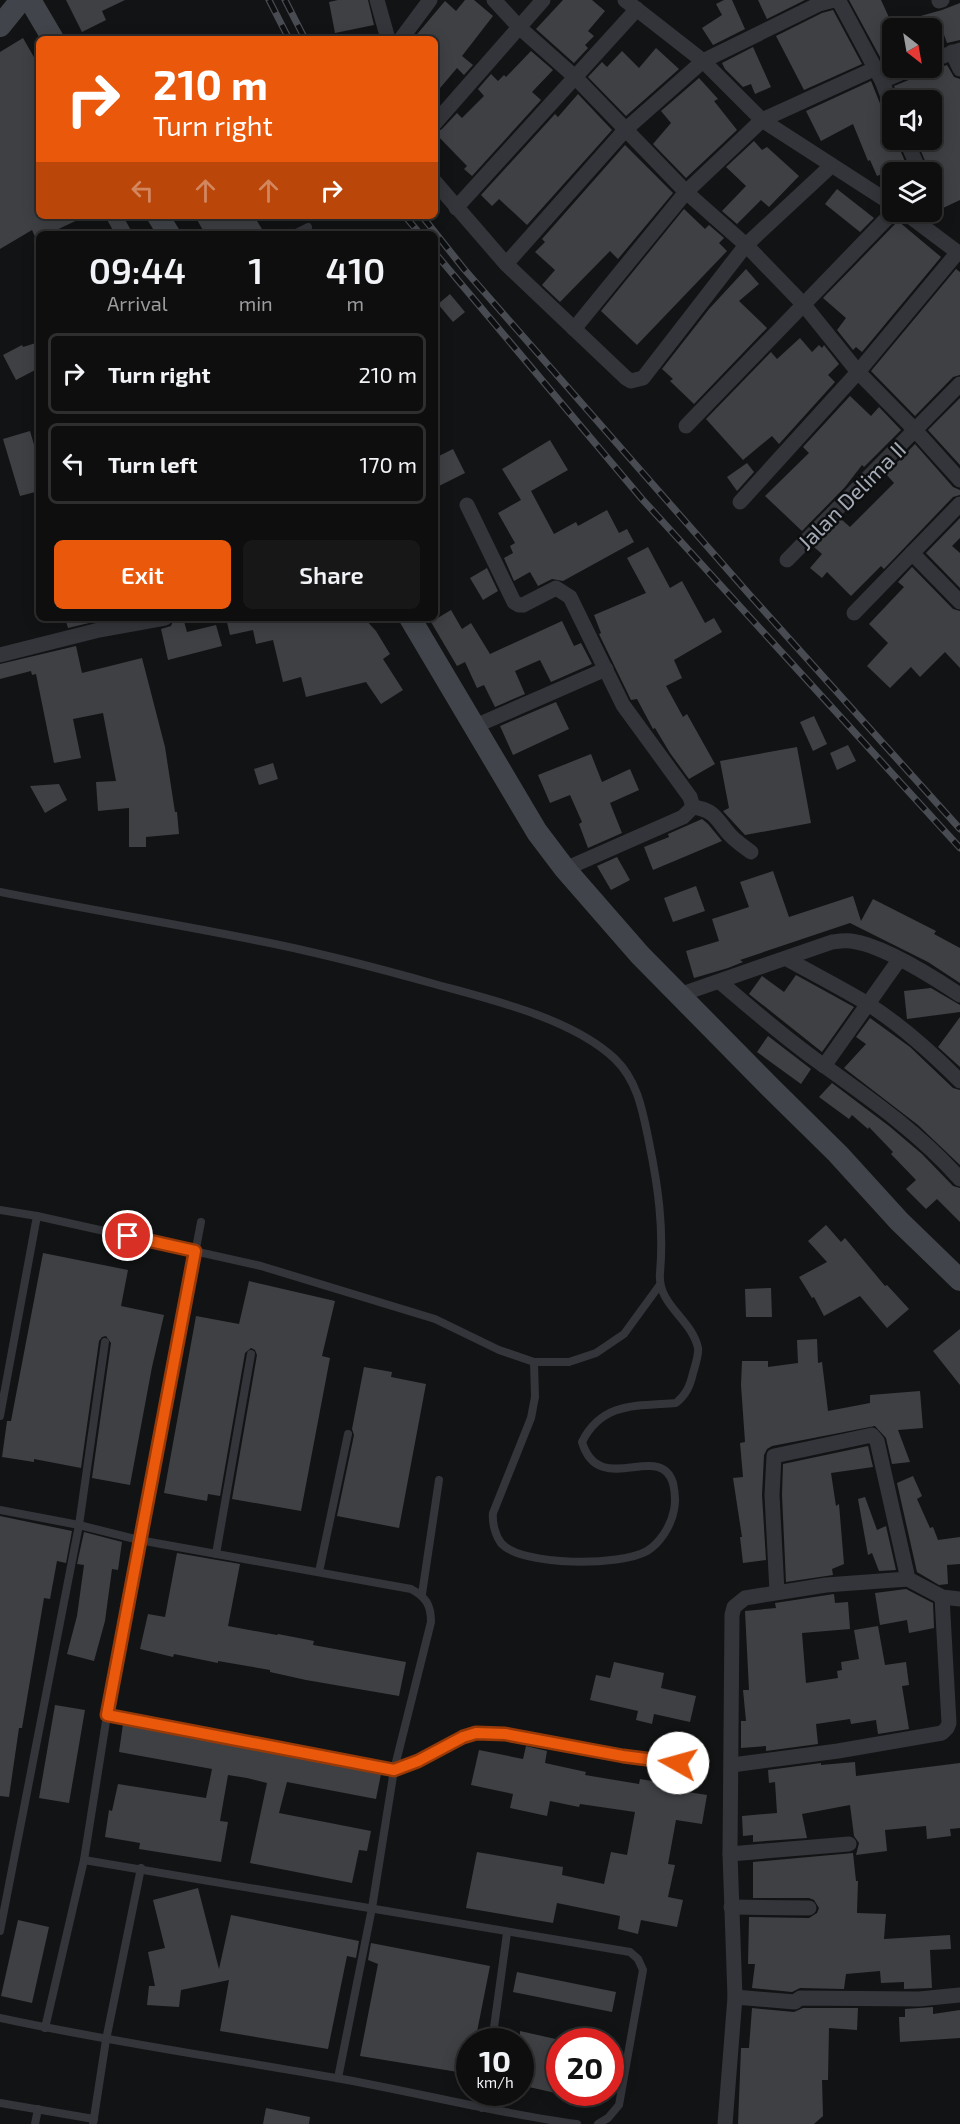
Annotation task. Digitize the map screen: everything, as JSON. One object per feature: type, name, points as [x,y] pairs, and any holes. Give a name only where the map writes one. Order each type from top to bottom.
[{"type":"street","points":[[0,26],[21,0]]},
{"type":"street","points":[[30,0],[51,36]]},
{"type":"street","points":[[377,0],[387,36]]},
{"type":"street","points":[[403,36],[430,0]]},
{"type":"street","points":[[494,0],[520,28],[575,77],[686,192],[746,245],[804,305],[858,372],[960,480]]},
{"type":"street","points":[[438,120],[543,0]]},
{"type":"street","points":[[506,264],[625,130],[703,60],[819,4],[834,0],[840,3],[885,90]]},
{"type":"street","points":[[456,208],[575,77],[631,4],[703,60],[762,120],[882,198]]},
{"type":"street","points":[[956,51],[960,69]]},
{"type":"street","points":[[574,329],[686,192],[762,120],[882,74]]},
{"type":"street","points":[[438,186],[506,264],[626,378],[632,381],[643,378],[746,245],[831,166]]},
{"type":"street","points":[[686,426],[883,222]]},
{"type":"street","points":[[740,502],[858,372],[959,253],[917,222]]},
{"type":"street","name":"Jalan Delima II","points":[[787,560],[960,384]]},
{"type":"street","points":[[854,613],[960,504]]},
{"type":"street","points":[[466,505],[514,602],[523,605],[556,588],[570,597],[623,705],[690,797],[693,807]]},
{"type":"street","points":[[912,553],[960,602]]},
{"type":"street","points":[[0,655],[99,630],[148,621]]},
{"type":"street","points":[[412,621],[537,832],[565,869],[640,955],[838,1154],[899,1221],[960,1280]]},
{"type":"street","points":[[473,727],[606,669]]},
{"type":"street","points":[[693,807],[705,809],[714,814],[732,838],[751,852]]},
{"type":"street","points":[[565,869],[683,817],[693,807]]},
{"type":"street","points":[[680,995],[832,942],[851,941],[867,945],[899,960],[960,995]]},
{"type":"street","points":[[787,959],[868,1005],[893,1022],[930,1052],[960,1081]]},
{"type":"street","points":[[824,1066],[899,960]]},
{"type":"street","points":[[720,981],[775,1030],[855,1086],[925,1142],[960,1179]]},
{"type":"street","points":[[777,1592],[772,1495],[774,1456],[872,1434],[878,1441],[908,1579]]},
{"type":"street","points":[[725,2124],[735,1997],[730,1854],[732,1615],[735,1607],[745,1598],[777,1592],[826,1585],[908,1579],[942,1597],[960,1599]]},
{"type":"street","points":[[732,1765],[942,1734],[949,1723],[942,1597]]},
{"type":"street","points":[[730,1854],[849,1844]]},
{"type":"street","points":[[731,1907],[809,1908]]},
{"type":"street","points":[[735,1997],[795,2002],[800,1998],[919,1999],[960,1995]]},
{"type":"lane","points":[[300,231],[308,227]]},
{"type":"lane","points":[[0,892],[257,940],[376,968],[466,992],[532,1014],[565,1026],[598,1045],[616,1060],[630,1078],[641,1103],[659,1192],[662,1236],[659,1286],[624,1334],[596,1353],[569,1362],[534,1362],[499,1350],[435,1319],[261,1266],[37,1216],[0,1210]]},
{"type":"lane","points":[[0,1416],[37,1216]]},
{"type":"lane","points":[[45,2028],[84,1860],[107,1715],[201,1222]]},
{"type":"lane","points":[[534,1362],[535,1397],[531,1418],[493,1512],[492,1522],[501,1543],[520,1554],[569,1561],[612,1561],[645,1552],[657,1544],[669,1525],[674,1511],[675,1499],[671,1476],[664,1469],[655,1466],[619,1469],[597,1465],[589,1459],[582,1442],[587,1431],[600,1417],[616,1409],[676,1402],[683,1397],[692,1380],[698,1350],[691,1333],[659,1286]]},
{"type":"lane","points":[[0,1931],[79,1526],[105,1342]]},
{"type":"lane","points":[[216,1554],[251,1354]]},
{"type":"lane","points":[[319,1572],[348,1434]]},
{"type":"lane","points":[[422,1594],[439,1480]]},
{"type":"lane","points":[[0,1510],[140,1540],[411,1589],[422,1594],[431,1608],[431,1622],[394,1770],[372,1908],[338,2078]]},
{"type":"lane","points":[[107,1715],[394,1770],[476,1733],[505,1734],[623,1756],[678,1763]]},
{"type":"lane","points":[[84,1860],[630,1952],[638,1959],[643,1970],[619,2105],[608,2118],[598,2124]]},
{"type":"lane","points":[[0,2103],[93,2122],[106,2040],[141,1868]]},
{"type":"lane","points":[[494,2028],[507,1933]]},
{"type":"lane","points":[[0,2018],[106,2040],[338,2078],[482,2108],[531,2121],[576,2124]]},
{"type":"lane","points":[[35,2124],[38,2109]]},
{"type":"building","points":[[66,0],[125,0],[102,11],[106,20],[82,32]]},
{"type":"building","points":[[368,0],[374,25],[335,33],[329,2]]},
{"type":"building","points":[[465,0],[474,0],[493,16],[462,56],[473,65],[464,75],[457,68],[438,90],[438,36],[416,36],[445,1],[456,11]]},
{"type":"building","points":[[563,0],[592,0],[605,11],[588,31],[594,36],[585,45],[588,48],[574,63],[536,29]]},
{"type":"building","points":[[724,0],[732,0],[745,29],[713,45],[702,28],[722,15],[716,4]]},
{"type":"building","points":[[758,0],[805,0],[767,19]]},
{"type":"building","points":[[849,0],[881,0],[889,18],[882,18],[882,61]]},
{"type":"building","points":[[960,3],[960,40],[947,43],[942,18],[913,18]]},
{"type":"building","points":[[833,10],[862,64],[804,90],[776,36],[822,13]]},
{"type":"building","points":[[23,38],[36,61],[36,219],[80,219],[54,231],[36,231],[36,239],[32,230],[0,249],[0,52]]},
{"type":"building","points":[[753,47],[771,87],[755,94],[751,84],[743,87],[722,63]]},
{"type":"building","points":[[656,48],[679,69],[626,116],[588,77],[602,62],[607,67],[622,51],[639,68]]},
{"type":"building","points":[[531,51],[553,70],[532,92],[541,100],[472,176],[464,169],[467,166],[438,136],[438,131],[457,113],[462,118],[484,96],[478,89],[491,74],[498,81],[504,75],[506,77]]},
{"type":"building","points":[[947,65],[954,77],[960,79],[960,200],[942,209],[942,162],[926,162],[920,150],[942,150],[942,90],[896,90],[894,86],[914,78],[942,78],[942,67]]},
{"type":"building","points":[[699,78],[718,99],[714,101],[737,130],[686,178],[653,144],[671,123],[661,111]]},
{"type":"building","points":[[871,81],[882,108],[882,150],[900,150],[905,162],[882,162],[882,174],[877,176],[870,160],[868,161],[853,124],[821,141],[806,111]]},
{"type":"building","points":[[578,94],[612,130],[527,225],[499,199],[492,206],[481,195],[555,114],[558,117]]},
{"type":"building","points":[[754,141],[762,150],[767,147],[799,176],[769,207],[761,200],[737,224],[722,211],[746,186],[726,167]]},
{"type":"building","points":[[625,145],[673,193],[618,259],[610,251],[560,302],[542,285],[555,270],[535,252],[545,242],[542,239]]},
{"type":"building","points":[[837,189],[874,218],[860,232],[825,204]]},
{"type":"building","points":[[684,209],[705,229],[709,225],[724,238],[719,243],[727,251],[637,345],[601,311]]},
{"type":"building","points":[[107,219],[125,219],[131,231],[113,231]]},
{"type":"building","points":[[197,219],[256,219],[263,231],[203,231]]},
{"type":"building","points":[[897,222],[941,257],[862,352],[856,347],[853,350],[837,330],[846,318],[823,298]]},
{"type":"building","points":[[746,269],[759,284],[739,301],[767,328],[694,404],[670,381],[673,379],[662,369],[709,309]]},
{"type":"building","points":[[956,269],[960,272],[960,375],[953,377],[915,416],[871,371]]},
{"type":"building","points":[[450,294],[465,312],[453,322],[438,304]]},
{"type":"building","points":[[800,338],[812,352],[819,345],[822,348],[824,345],[839,364],[828,375],[835,382],[779,444],[772,436],[743,460],[706,419],[771,352],[777,359]]},
{"type":"building","points":[[36,343],[36,370],[16,380],[3,355],[22,345],[23,347]]},
{"type":"building","points":[[850,396],[871,416],[879,407],[901,430],[864,467],[862,465],[845,487],[802,531],[765,496],[809,453],[803,447]]},
{"type":"building","points":[[960,398],[960,465],[928,430]]},
{"type":"building","points":[[30,431],[36,448],[36,492],[20,496],[3,439]]},
{"type":"building","points":[[550,440],[568,470],[531,491],[554,534],[576,522],[578,526],[607,510],[619,533],[627,529],[634,542],[563,581],[552,579],[538,586],[530,572],[514,581],[504,558],[513,553],[510,546],[515,543],[498,513],[521,500],[502,469]]},
{"type":"building","points":[[915,444],[953,487],[960,490],[960,495],[953,497],[884,569],[881,566],[851,596],[827,572],[822,578],[810,568],[822,554],[814,547],[841,519],[850,527],[894,483],[886,474]]},
{"type":"building","points":[[453,449],[465,473],[438,486],[438,456]]},
{"type":"building","points":[[747,463],[754,472],[737,491],[727,477]]},
{"type":"building","points":[[960,518],[960,538],[952,546],[960,553],[960,588],[926,553]]},
{"type":"building","points":[[648,547],[670,588],[682,581],[705,623],[714,618],[722,632],[674,660],[682,678],[666,686],[683,717],[687,714],[715,764],[689,779],[655,728],[653,729],[637,699],[631,700],[599,634],[601,633],[594,615],[646,593],[627,558]]},
{"type":"building","points":[[912,567],[953,609],[960,611],[960,668],[945,652],[920,677],[911,667],[890,688],[867,666],[888,643],[869,624],[904,587],[898,582]]},
{"type":"building","points":[[487,568],[498,591],[483,600],[470,578]]},
{"type":"building","points":[[451,610],[462,629],[471,623],[490,654],[562,621],[574,646],[581,643],[592,664],[551,682],[540,660],[515,671],[525,694],[495,707],[484,685],[477,688],[465,662],[457,666],[431,622],[438,621],[438,618]]},
{"type":"building","points":[[66,621],[97,621],[68,628]]},
{"type":"building","points":[[173,621],[184,621],[187,632],[216,625],[222,646],[168,660],[161,629],[171,626]]},
{"type":"building","points":[[227,621],[367,621],[390,654],[383,659],[403,690],[381,704],[366,682],[306,697],[301,677],[283,682],[273,640],[256,644],[253,630],[230,635]]},
{"type":"building","points":[[76,646],[82,673],[142,658],[165,747],[179,834],[146,837],[146,847],[129,847],[129,808],[98,811],[96,782],[116,781],[103,713],[73,719],[81,758],[54,763],[36,674],[32,675],[31,671],[0,679],[0,664]]},
{"type":"building","points":[[556,702],[569,729],[513,755],[500,726]]},
{"type":"building","points":[[814,716],[827,744],[813,751],[800,722]]},
{"type":"building","points":[[848,745],[856,761],[837,770],[830,753]]},
{"type":"building","points":[[797,747],[811,823],[745,835],[723,811],[729,808],[720,761]]},
{"type":"building","points":[[591,754],[602,782],[630,769],[639,790],[610,803],[622,833],[588,848],[579,824],[582,822],[570,795],[550,803],[538,775]]},
{"type":"building","points":[[273,763],[278,779],[259,785],[254,769]]},
{"type":"building","points":[[59,784],[67,800],[45,813],[30,786]]},
{"type":"building","points":[[702,819],[722,841],[653,870],[644,847],[669,837],[668,834]]},
{"type":"building","points":[[617,857],[630,880],[611,890],[597,866]]},
{"type":"building","points":[[773,871],[789,917],[853,896],[861,921],[873,899],[936,931],[934,934],[960,948],[960,983],[928,962],[850,923],[740,960],[743,962],[728,968],[694,978],[686,951],[719,941],[712,919],[749,907],[740,882]]},
{"type":"building","points":[[696,886],[705,911],[673,922],[664,898]]},
{"type":"building","points":[[796,975],[854,1007],[822,1052],[749,994],[762,976],[784,992]]},
{"type":"building","points":[[931,988],[960,1005],[960,1012],[907,1019],[904,991]]},
{"type":"building","points":[[960,1017],[960,1067],[938,1047]]},
{"type":"building","points":[[870,1018],[910,1047],[953,1088],[960,1090],[960,1165],[918,1125],[844,1068],[866,1044],[856,1037]]},
{"type":"building","points":[[768,1036],[811,1069],[801,1084],[757,1052]]},
{"type":"building","points":[[832,1083],[889,1126],[922,1154],[953,1186],[960,1188],[960,1222],[937,1199],[926,1209],[906,1189],[916,1180],[891,1154],[893,1152],[869,1127],[868,1129],[852,1115],[849,1119],[819,1097]]},
{"type":"building","points":[[826,1225],[841,1242],[845,1238],[885,1286],[887,1285],[909,1309],[887,1328],[860,1296],[824,1316],[814,1297],[812,1298],[799,1277],[827,1262],[808,1241]]},
{"type":"building","points":[[43,1253],[128,1270],[121,1306],[164,1315],[130,1485],[92,1478],[111,1343],[106,1336],[99,1341],[81,1468],[34,1459],[34,1462],[2,1457],[7,1421],[11,1421]]},
{"type":"building","points":[[249,1281],[335,1301],[322,1356],[330,1358],[301,1511],[232,1499],[257,1355],[251,1348],[245,1353],[220,1496],[208,1494],[207,1501],[164,1493],[196,1316],[239,1324]]},
{"type":"building","points":[[771,1288],[772,1317],[746,1317],[745,1289]]},
{"type":"building","points":[[960,1329],[960,1385],[933,1351]]},
{"type":"building","points":[[817,1339],[818,1363],[822,1362],[828,1411],[870,1403],[870,1395],[920,1391],[923,1428],[898,1430],[910,1462],[892,1464],[886,1438],[875,1426],[772,1446],[767,1449],[764,1455],[762,1495],[766,1560],[743,1563],[740,1537],[742,1537],[733,1478],[743,1477],[740,1443],[745,1442],[741,1385],[742,1361],[768,1361],[768,1367],[798,1363],[797,1340]]},
{"type":"building","points":[[364,1367],[392,1372],[391,1377],[426,1384],[399,1528],[337,1516],[354,1435],[352,1429]]},
{"type":"building","points":[[868,1446],[873,1467],[831,1473],[836,1506],[839,1504],[844,1564],[832,1569],[833,1575],[786,1582],[783,1464]]},
{"type":"building","points":[[913,1476],[922,1496],[917,1499],[938,1540],[960,1537],[960,1564],[947,1565],[948,1584],[939,1585],[917,1572],[897,1483]]},
{"type":"building","points":[[865,1497],[877,1530],[886,1526],[896,1570],[879,1571],[872,1553],[868,1555],[858,1499]]},
{"type":"building","points":[[0,1516],[72,1531],[66,1563],[57,1561],[50,1599],[44,1598],[22,1728],[19,1728],[9,1797],[0,1796]]},
{"type":"building","points":[[84,1532],[122,1542],[118,1570],[112,1569],[105,1621],[94,1661],[67,1654],[77,1616],[84,1565],[77,1564]]},
{"type":"building","points":[[177,1553],[240,1564],[228,1626],[314,1641],[313,1645],[406,1662],[399,1696],[306,1680],[270,1672],[270,1670],[174,1654],[173,1657],[140,1649],[148,1614],[165,1617]]},
{"type":"building","points":[[906,1589],[933,1603],[934,1628],[909,1633],[907,1620],[880,1625],[875,1593]]},
{"type":"building","points":[[834,1594],[835,1603],[848,1602],[850,1629],[802,1633],[806,1683],[838,1678],[837,1671],[842,1670],[841,1662],[859,1659],[854,1630],[878,1626],[885,1665],[906,1662],[909,1685],[902,1686],[909,1729],[878,1734],[876,1720],[851,1724],[850,1719],[816,1724],[818,1744],[766,1751],[766,1746],[741,1748],[741,1721],[746,1721],[743,1690],[749,1690],[745,1611],[776,1608],[775,1603]]},
{"type":"building","points":[[614,1662],[664,1673],[661,1688],[696,1696],[690,1722],[654,1714],[652,1724],[636,1720],[638,1711],[590,1700],[596,1675],[610,1678]]},
{"type":"building","points":[[55,1705],[85,1710],[69,1803],[39,1798]]},
{"type":"building","points":[[123,1724],[381,1774],[376,1799],[287,1782],[279,1813],[371,1831],[367,1851],[359,1850],[352,1883],[250,1863],[267,1783],[247,1778],[228,1775],[220,1821],[228,1822],[221,1862],[139,1849],[140,1843],[105,1837],[109,1810],[112,1811],[118,1784],[206,1798],[212,1769],[119,1752]]},
{"type":"building","points":[[526,1746],[547,1751],[545,1763],[586,1772],[585,1775],[639,1784],[640,1779],[670,1784],[669,1789],[707,1795],[702,1824],[676,1820],[668,1864],[675,1865],[668,1897],[683,1900],[677,1927],[641,1920],[638,1934],[618,1929],[620,1916],[557,1903],[553,1923],[466,1908],[477,1852],[563,1867],[562,1875],[604,1884],[611,1852],[627,1855],[635,1812],[580,1804],[579,1807],[550,1801],[547,1816],[510,1808],[513,1794],[471,1785],[479,1750],[523,1759]]},
{"type":"building","points":[[855,1762],[856,1776],[960,1763],[960,1828],[950,1829],[951,1836],[927,1839],[926,1826],[885,1830],[887,1851],[856,1855],[859,1843],[854,1836],[850,1805],[802,1814],[807,1838],[753,1842],[753,1835],[743,1836],[742,1816],[777,1813],[775,1782],[769,1783],[768,1770],[821,1763],[821,1765]]},
{"type":"building","points":[[853,1853],[856,1881],[858,1881],[857,1913],[886,1914],[884,1939],[950,1935],[951,1949],[930,1950],[932,1988],[904,1989],[904,1982],[881,1983],[880,1971],[846,1974],[844,1989],[800,1988],[792,1992],[752,1988],[755,1964],[748,1964],[749,1917],[809,1918],[817,1913],[819,1908],[814,1900],[809,1898],[753,1898],[753,1862]]},
{"type":"building","points":[[198,1888],[219,1969],[231,1915],[359,1941],[356,1958],[347,1956],[328,2049],[220,2031],[229,1980],[181,1990],[179,2007],[147,2005],[149,1986],[155,1986],[148,1952],[165,1948],[153,1900]]},
{"type":"building","points":[[18,1920],[49,1927],[32,2003],[1,1996]]},
{"type":"building","points":[[371,1943],[490,1966],[478,2028],[456,2028],[456,2072],[360,2056],[378,1964],[368,1960]]},
{"type":"building","points":[[517,1972],[616,1992],[612,2012],[513,1992]]},
{"type":"building","points":[[933,2007],[933,2014],[960,2010],[960,2038],[900,2042],[899,2017],[905,2017],[905,2009]]},
{"type":"building","points":[[752,2008],[794,2012],[803,2008],[858,2008],[857,2030],[829,2028],[828,2080],[822,2080],[823,2116],[814,2124],[738,2124],[741,2048],[749,2048]]},
{"type":"building","points":[[534,2034],[546,2037],[546,2091],[534,2088]]},
{"type":"building","points":[[266,2108],[310,2117],[309,2124],[263,2124]]},
{"type":"railway","points":[[269,0],[287,36]]},
{"type":"railway","points":[[285,0],[303,36]]},
{"type":"railway","points":[[408,219],[418,231]]},
{"type":"railway","points":[[424,219],[434,231]]},
{"type":"railway","points":[[438,236],[464,269],[748,593],[960,829]]},
{"type":"railway","points":[[438,257],[642,499],[960,848]]},
{"type":"route","points":[[128,1236],[195,1251],[107,1715],[394,1770],[476,1733],[505,1734],[623,1756],[678,1763]]}]
